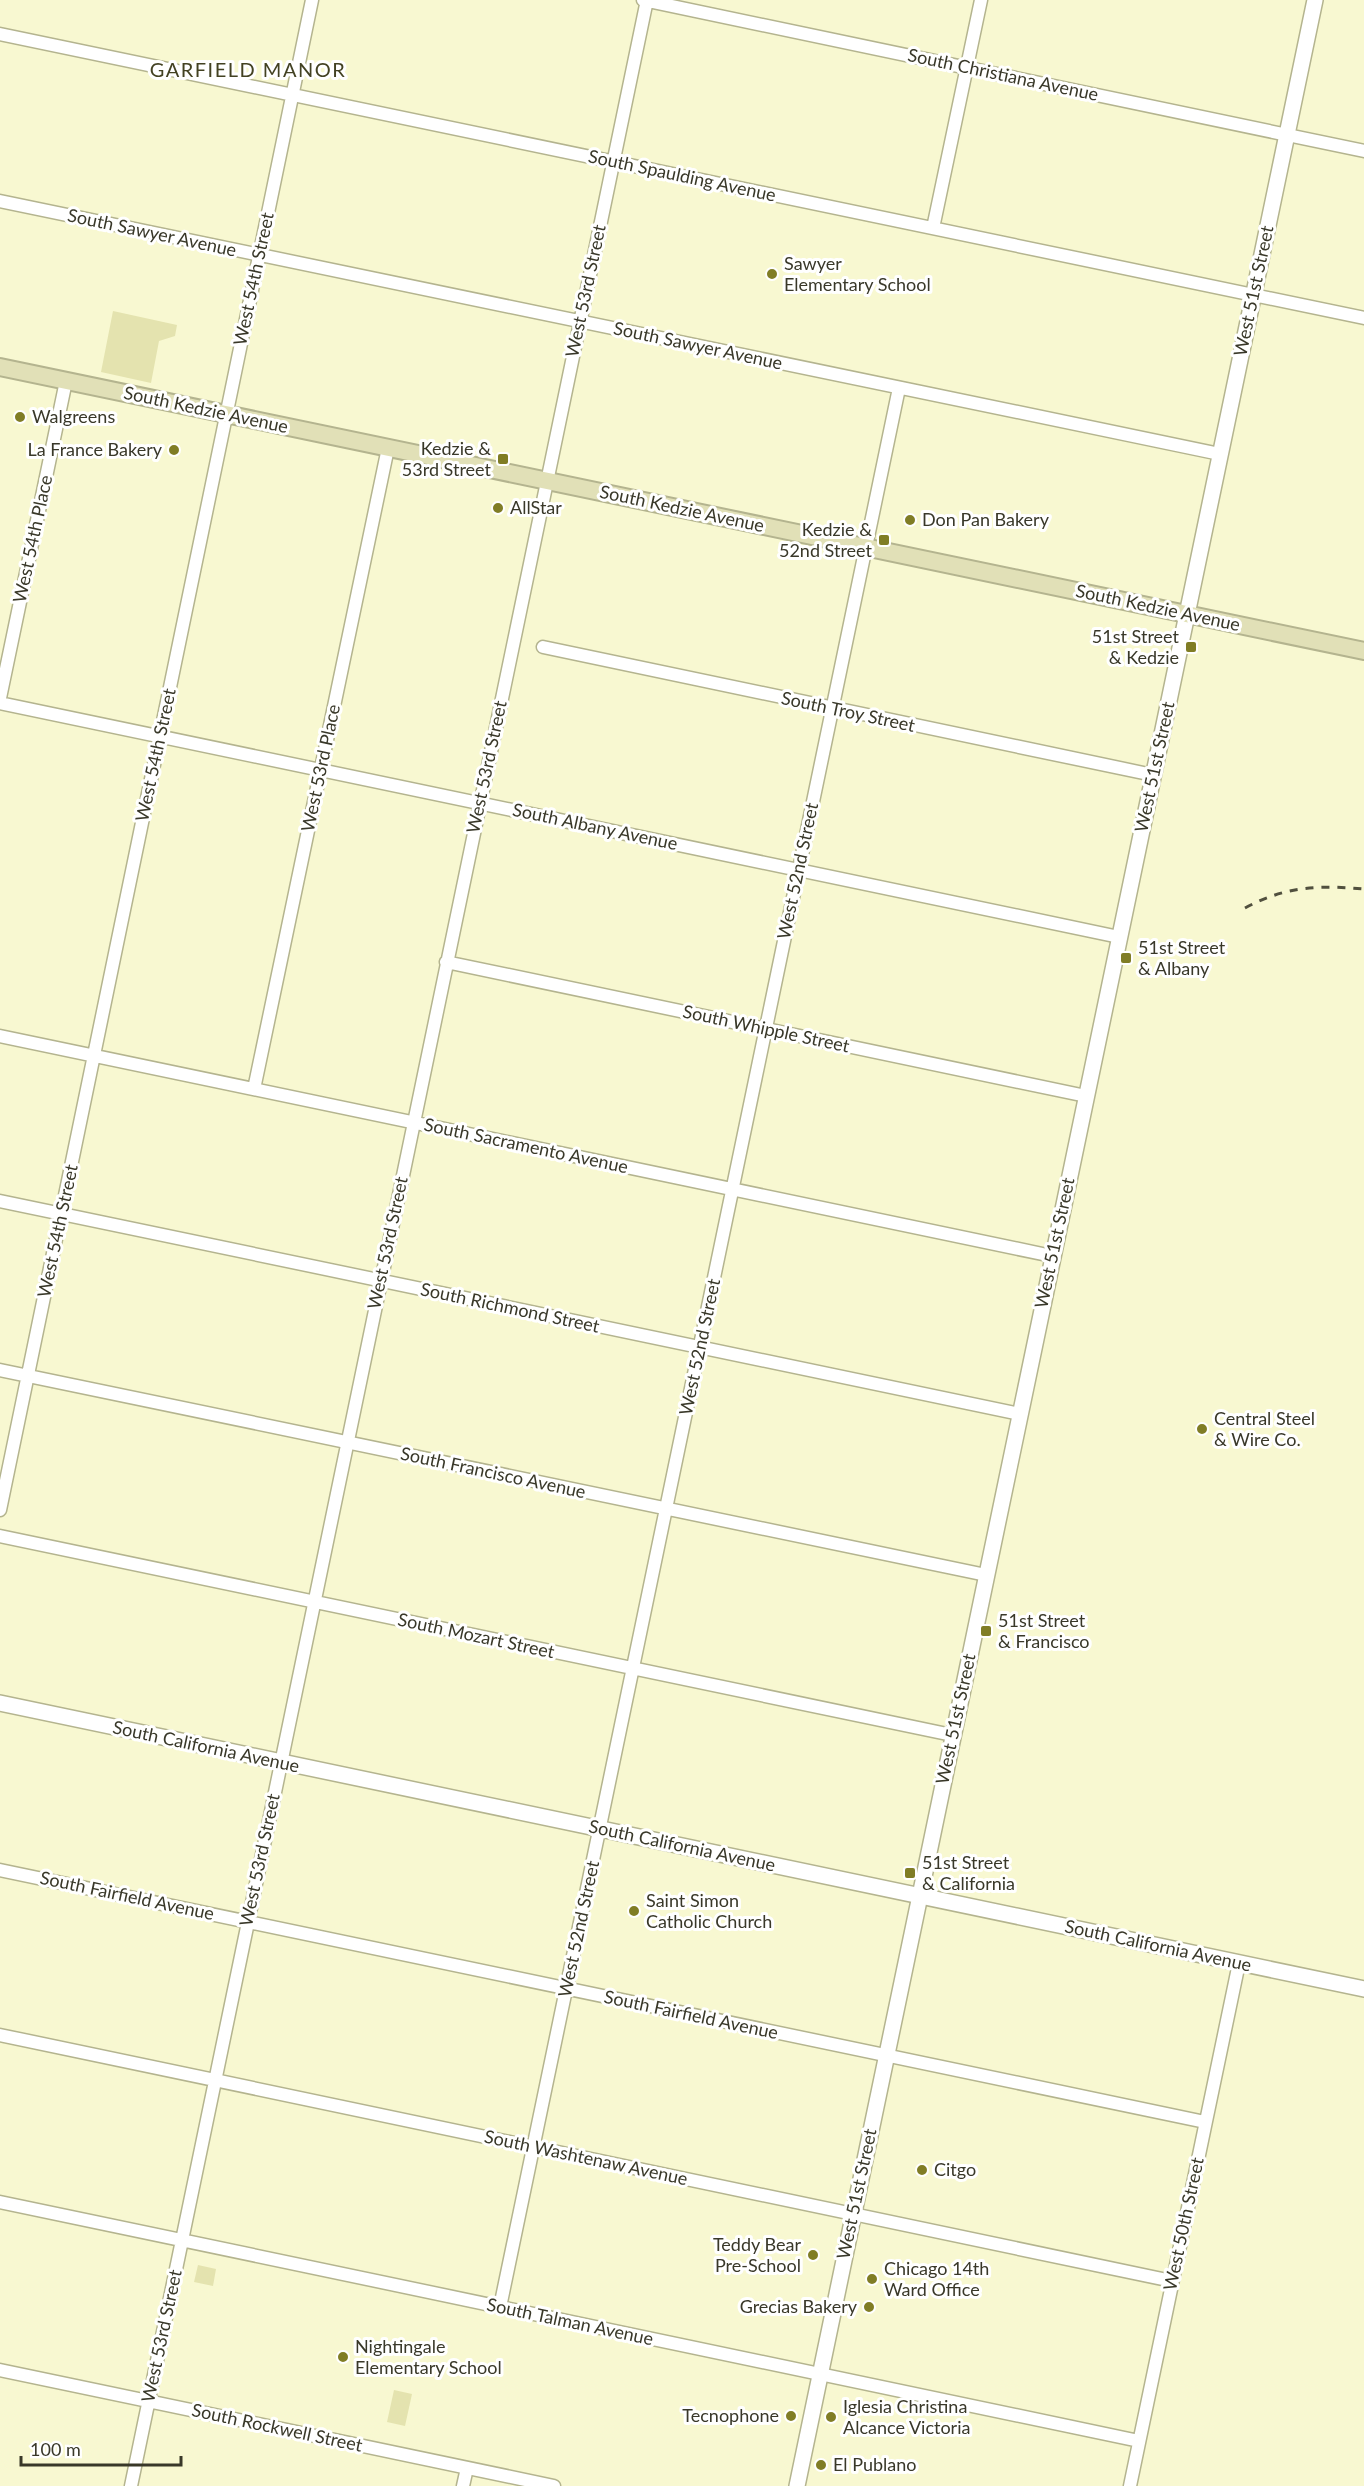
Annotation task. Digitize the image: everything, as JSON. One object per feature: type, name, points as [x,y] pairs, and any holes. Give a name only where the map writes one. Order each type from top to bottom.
[{"type":"main road","name":"South Kedzie Avenue","points":[[0,367],[1364,651]]},
{"type":"street","name":"West 54th Street","points":[[0,1510],[312,0]]},
{"type":"street","name":"South Christiana Avenue","points":[[645,0],[1364,151]]},
{"type":"street","name":"West 53rd Street","points":[[131,2486],[645,0]]},
{"type":"street","points":[[933,228],[981,0]]},
{"type":"street","name":"West 51st Street","points":[[796,2486],[1315,0]]},
{"type":"street","name":"South Spaulding Avenue","points":[[0,34],[1364,318]]},
{"type":"street","name":"South Sawyer Avenue","points":[[0,201],[1220,454]]},
{"type":"street","name":"West 54th Place","points":[[0,698],[66,381]]},
{"type":"street","name":"West 52nd Street","points":[[501,2307],[899,388]]},
{"type":"street","name":"West 53rd Place","points":[[254,1089],[388,448]]},
{"type":"street","name":"South Troy Street","points":[[543,647],[1153,775]]},
{"type":"street","name":"South Albany Avenue","points":[[0,703],[1119,937]]},
{"type":"street","name":"South Whipple Street","points":[[446,962],[1086,1096]]},
{"type":"street","name":"South Sacramento Avenue","points":[[0,1036],[1052,1256]]},
{"type":"street","name":"South Richmond Street","points":[[0,1201],[1020,1414]]},
{"type":"street","name":"South Francisco Avenue","points":[[0,1370],[986,1575]]},
{"type":"street","name":"South Mozart Street","points":[[0,1536],[952,1735]]},
{"type":"street","name":"South California Avenue","points":[[0,1703],[1364,1989]]},
{"type":"street","name":"South Fairfield Avenue","points":[[0,1870],[1205,2122]]},
{"type":"street","name":"West 50th Street","points":[[1130,2486],[1239,1963]]},
{"type":"street","name":"South Washtenaw Avenue","points":[[0,2035],[1172,2281]]},
{"type":"street","name":"South Talman Avenue","points":[[0,2202],[1139,2441]]},
{"type":"street","name":"South Rockwell Street","points":[[0,2370],[554,2486]]},
{"type":"street","points":[[463,2486],[467,2468]]},
{"type":"green space","points":[[113,311],[177,325],[175,336],[159,341],[151,383],[101,372]]},
{"type":"green space","points":[[198,2265],[216,2269],[213,2286],[194,2282]]},
{"type":"green space","points":[[394,2390],[412,2394],[405,2426],[387,2422]]},
{"type":"railway","points":[[1245,908],[1289,891],[1317,887],[1364,889]]},
{"type":"place","name":"Sawyer Elementary School","points":[[772,274]]},
{"type":"place","name":"Walgreens","points":[[20,417]]},
{"type":"place","name":"La France Bakery","points":[[174,450]]},
{"type":"place","name":"Kedzie & 53rd Street","points":[[503,459]]},
{"type":"place","name":"AllStar","points":[[498,508]]},
{"type":"place","name":"Don Pan Bakery","points":[[910,520]]},
{"type":"place","name":"Kedzie & 52nd Street","points":[[884,540]]},
{"type":"place","name":"51st Street & Kedzie","points":[[1191,647]]},
{"type":"place","name":"51st Street & Albany","points":[[1126,958]]},
{"type":"place","name":"Central Steel & Wire Co.","points":[[1202,1429]]},
{"type":"place","name":"51st Street & Francisco","points":[[986,1631]]},
{"type":"place","name":"51st Street & California","points":[[910,1873]]},
{"type":"place","name":"Saint Simon Catholic Church","points":[[634,1911]]},
{"type":"place","name":"Citgo","points":[[922,2170]]},
{"type":"place","name":"Teddy Bear Pre-School","points":[[813,2255]]},
{"type":"place","name":"Chicago 14th Ward Office","points":[[872,2279]]},
{"type":"place","name":"Grecias Bakery","points":[[869,2307]]},
{"type":"place","name":"Nightingale Elementary School","points":[[343,2357]]},
{"type":"place","name":"Tecnophone","points":[[791,2416]]},
{"type":"place","name":"Iglesia Christina Alcance Victoria","points":[[831,2417]]},
{"type":"place","name":"El Publano","points":[[821,2465]]},
{"type":"district","name":"GARFIELD MANOR","points":[[248,70]]}]
